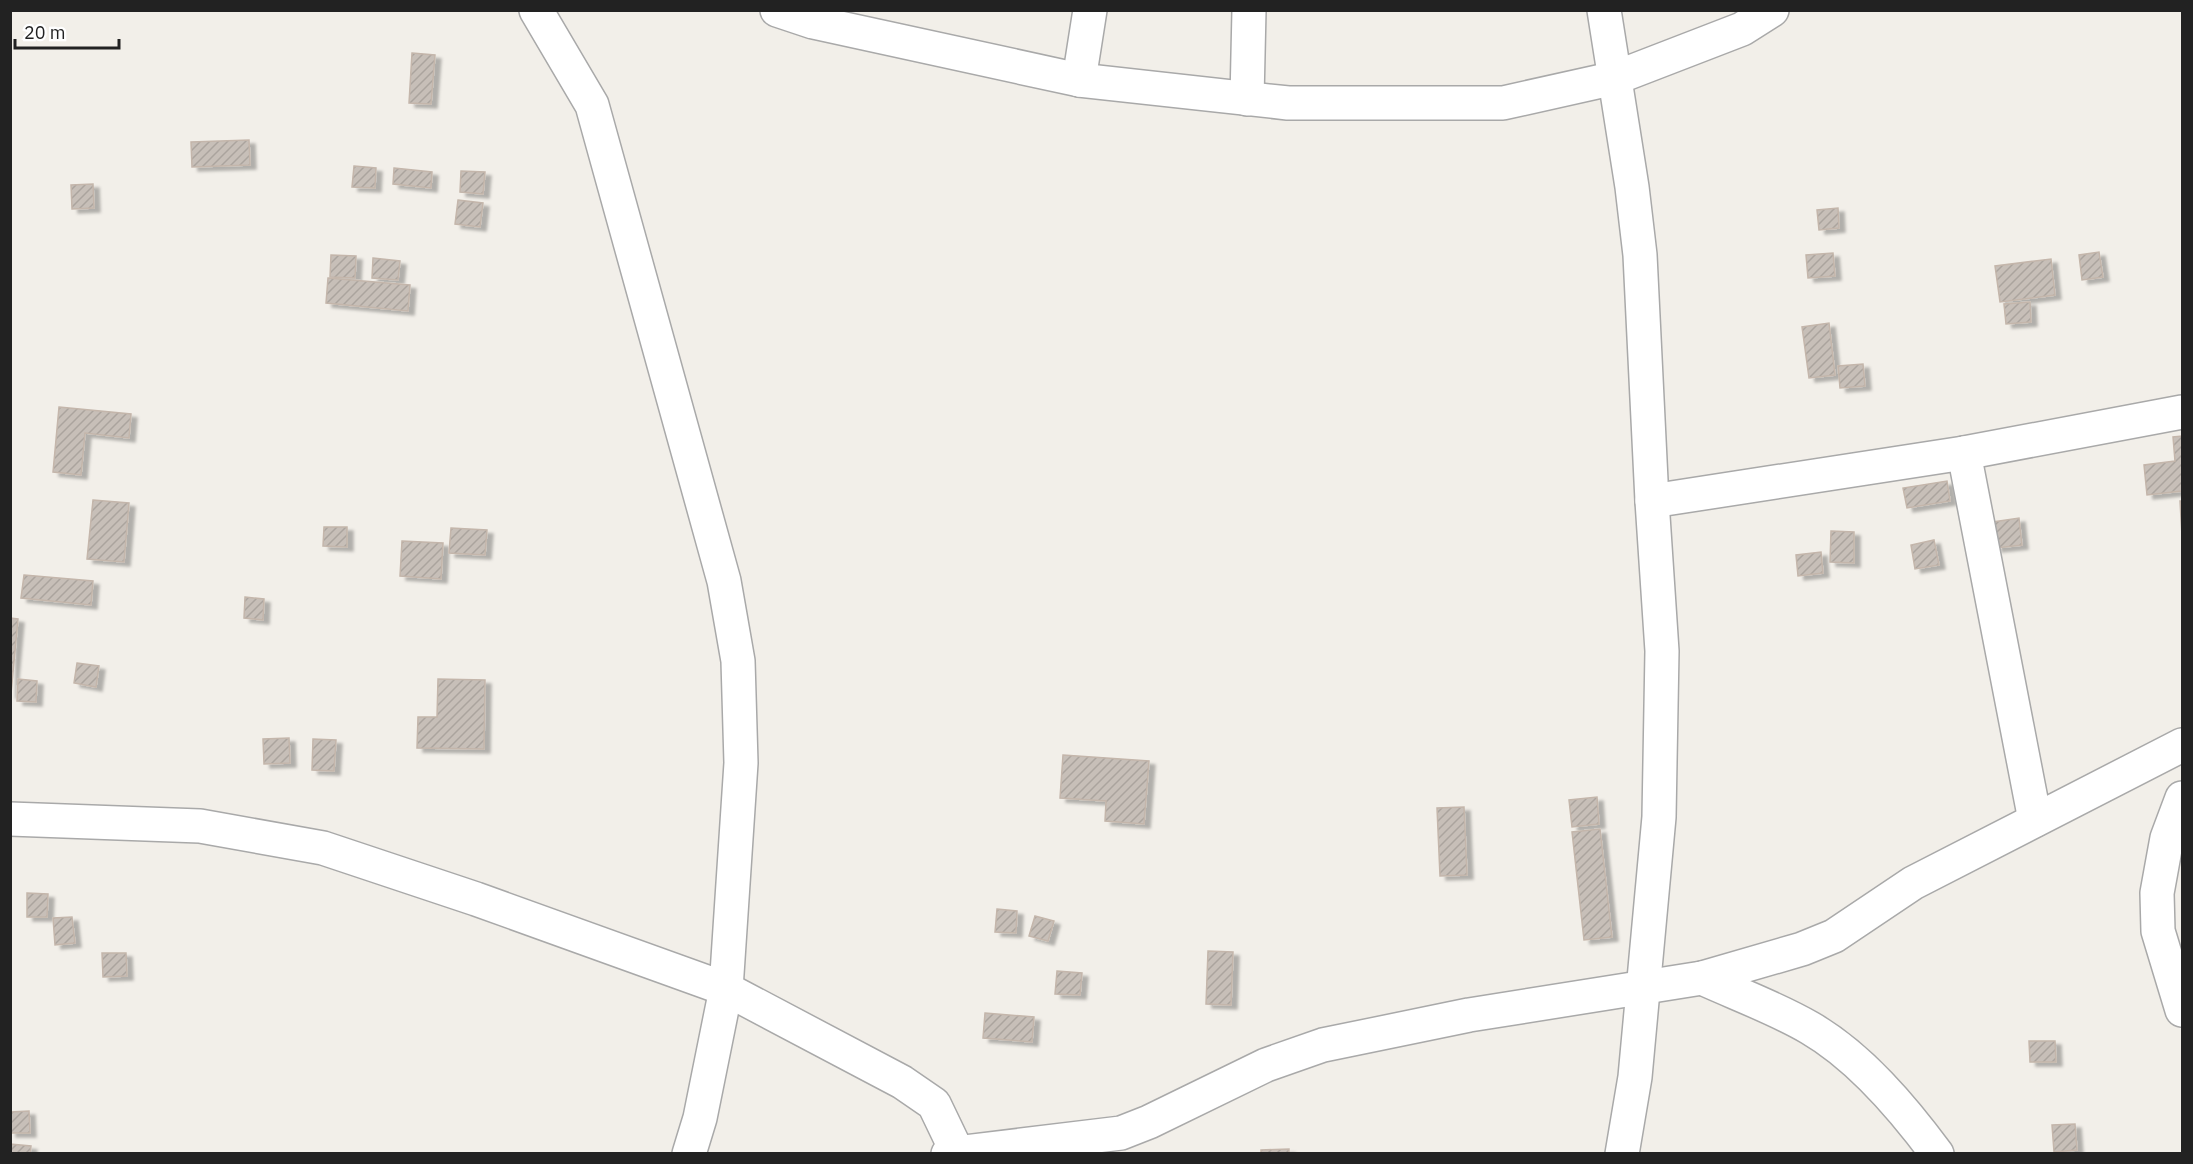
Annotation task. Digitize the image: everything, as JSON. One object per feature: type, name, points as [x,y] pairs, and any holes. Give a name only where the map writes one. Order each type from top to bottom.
[{"type":"street","points":[[536,10],[592,105],[724,581],[738,661],[741,763],[726,989],[700,1118],[688,1154]]},
{"type":"street","points":[[777,10],[813,16],[1079,80],[1288,103],[1503,103],[1615,78],[1742,29],[1772,10]]},
{"type":"street","points":[[1079,80],[1090,10]]},
{"type":"street","points":[[1247,99],[1249,10]]},
{"type":"street","points":[[1604,10],[1640,255],[1662,651],[1659,805],[1635,1077],[1622,1154]]},
{"type":"street","points":[[1652,501],[1964,453],[2182,412]]},
{"type":"street","points":[[1964,453],[2035,820]]},
{"type":"street","points":[[10,819],[200,826],[323,849],[476,899],[726,989],[902,1082],[934,1104],[954,1153],[1121,1133],[1149,1122],[1266,1065],[1323,1045],[1469,1015],[1702,978],[1802,949],[1834,936],[1913,882],[2182,745]]},
{"type":"street","points":[[2182,798],[2167,838],[2157,894],[2158,931],[2182,1007]]},
{"type":"street","points":[[1702,978],[1810,1028],[1850,1056],[1909,1116],[1937,1154]]},
{"type":"building","points":[[412,53],[435,55],[431,104],[409,103]]},
{"type":"building","points":[[249,140],[250,165],[192,167],[191,142]]},
{"type":"building","points":[[354,166],[376,168],[375,188],[352,187]]},
{"type":"building","points":[[394,168],[432,172],[431,188],[393,184]]},
{"type":"building","points":[[461,171],[485,172],[483,194],[460,192]]},
{"type":"building","points":[[93,184],[94,208],[72,209],[71,185]]},
{"type":"building","points":[[458,200],[483,203],[480,227],[455,224]]},
{"type":"building","points":[[1838,208],[1839,228],[1819,230],[1817,210]]},
{"type":"building","points":[[2099,252],[2103,277],[2082,280],[2079,255]]},
{"type":"building","points":[[1833,253],[1835,276],[1808,278],[1806,255]]},
{"type":"building","points":[[331,255],[356,256],[355,278],[330,277]]},
{"type":"building","points":[[373,258],[400,261],[398,280],[372,278]]},
{"type":"building","points":[[2051,259],[2055,295],[2000,302],[1995,266]]},
{"type":"building","points":[[328,278],[410,285],[408,311],[326,303]]},
{"type":"building","points":[[2030,302],[2031,322],[2006,324],[2004,304]]},
{"type":"building","points":[[1829,323],[1835,375],[1809,378],[1802,327]]},
{"type":"building","points":[[1863,364],[1865,386],[1840,388],[1838,366]]},
{"type":"building","points":[[59,407],[131,414],[129,438],[85,433],[81,475],[53,472]]},
{"type":"building","points":[[2182,436],[2182,491],[2147,495],[2144,465],[2175,461],[2173,437]]},
{"type":"building","points":[[1947,481],[1950,501],[1907,508],[1903,488]]},
{"type":"building","points":[[93,500],[129,503],[124,562],[87,559]]},
{"type":"building","points":[[2180,501],[2182,501],[2182,536]]},
{"type":"building","points":[[2019,518],[2022,545],[1996,548],[1993,522]]},
{"type":"building","points":[[324,527],[347,527],[347,547],[323,546]]},
{"type":"building","points":[[451,528],[487,530],[485,555],[449,553]]},
{"type":"building","points":[[1831,531],[1854,532],[1854,563],[1830,562]]},
{"type":"building","points":[[1934,540],[1939,565],[1915,569],[1911,545]]},
{"type":"building","points":[[402,541],[443,543],[441,579],[400,576]]},
{"type":"building","points":[[1821,552],[1823,573],[1798,576],[1796,555]]},
{"type":"building","points":[[24,575],[93,581],[91,605],[21,598]]},
{"type":"building","points":[[245,597],[264,599],[263,620],[244,618]]},
{"type":"building","points":[[10,618],[18,619],[11,694],[10,694]]},
{"type":"building","points":[[77,663],[99,666],[96,687],[74,683]]},
{"type":"building","points":[[18,679],[37,681],[36,702],[17,701]]},
{"type":"building","points":[[438,679],[485,680],[484,749],[417,748],[418,717],[437,717]]},
{"type":"building","points":[[289,738],[290,763],[264,764],[263,739]]},
{"type":"building","points":[[313,739],[336,740],[334,771],[312,770]]},
{"type":"building","points":[[1063,755],[1149,761],[1144,824],[1105,821],[1106,801],[1060,798]]},
{"type":"building","points":[[1597,797],[1599,824],[1572,827],[1569,800]]},
{"type":"building","points":[[1464,807],[1467,875],[1440,876],[1437,808]]},
{"type":"building","points":[[1600,829],[1612,937],[1584,940],[1572,832]]},
{"type":"building","points":[[27,893],[48,894],[47,917],[27,917]]},
{"type":"building","points":[[997,909],[1017,911],[1016,933],[995,932]]},
{"type":"building","points":[[1035,916],[1054,921],[1048,941],[1029,936]]},
{"type":"building","points":[[72,917],[75,943],[55,945],[53,918]]},
{"type":"building","points":[[1208,951],[1233,952],[1231,1005],[1206,1004]]},
{"type":"building","points":[[102,953],[126,953],[127,976],[103,977]]},
{"type":"building","points":[[1057,971],[1082,973],[1080,995],[1055,994]]},
{"type":"building","points":[[985,1013],[1034,1017],[1032,1042],[983,1038]]},
{"type":"building","points":[[2029,1041],[2055,1041],[2056,1062],[2030,1062]]},
{"type":"building","points":[[29,1111],[30,1133],[10,1133],[10,1112]]},
{"type":"building","points":[[2075,1124],[2077,1150],[2054,1152],[2052,1125]]},
{"type":"building","points":[[10,1144],[31,1146],[30,1154],[10,1154]]},
{"type":"building","points":[[1289,1149],[1289,1154],[1261,1154],[1261,1150]]}]
